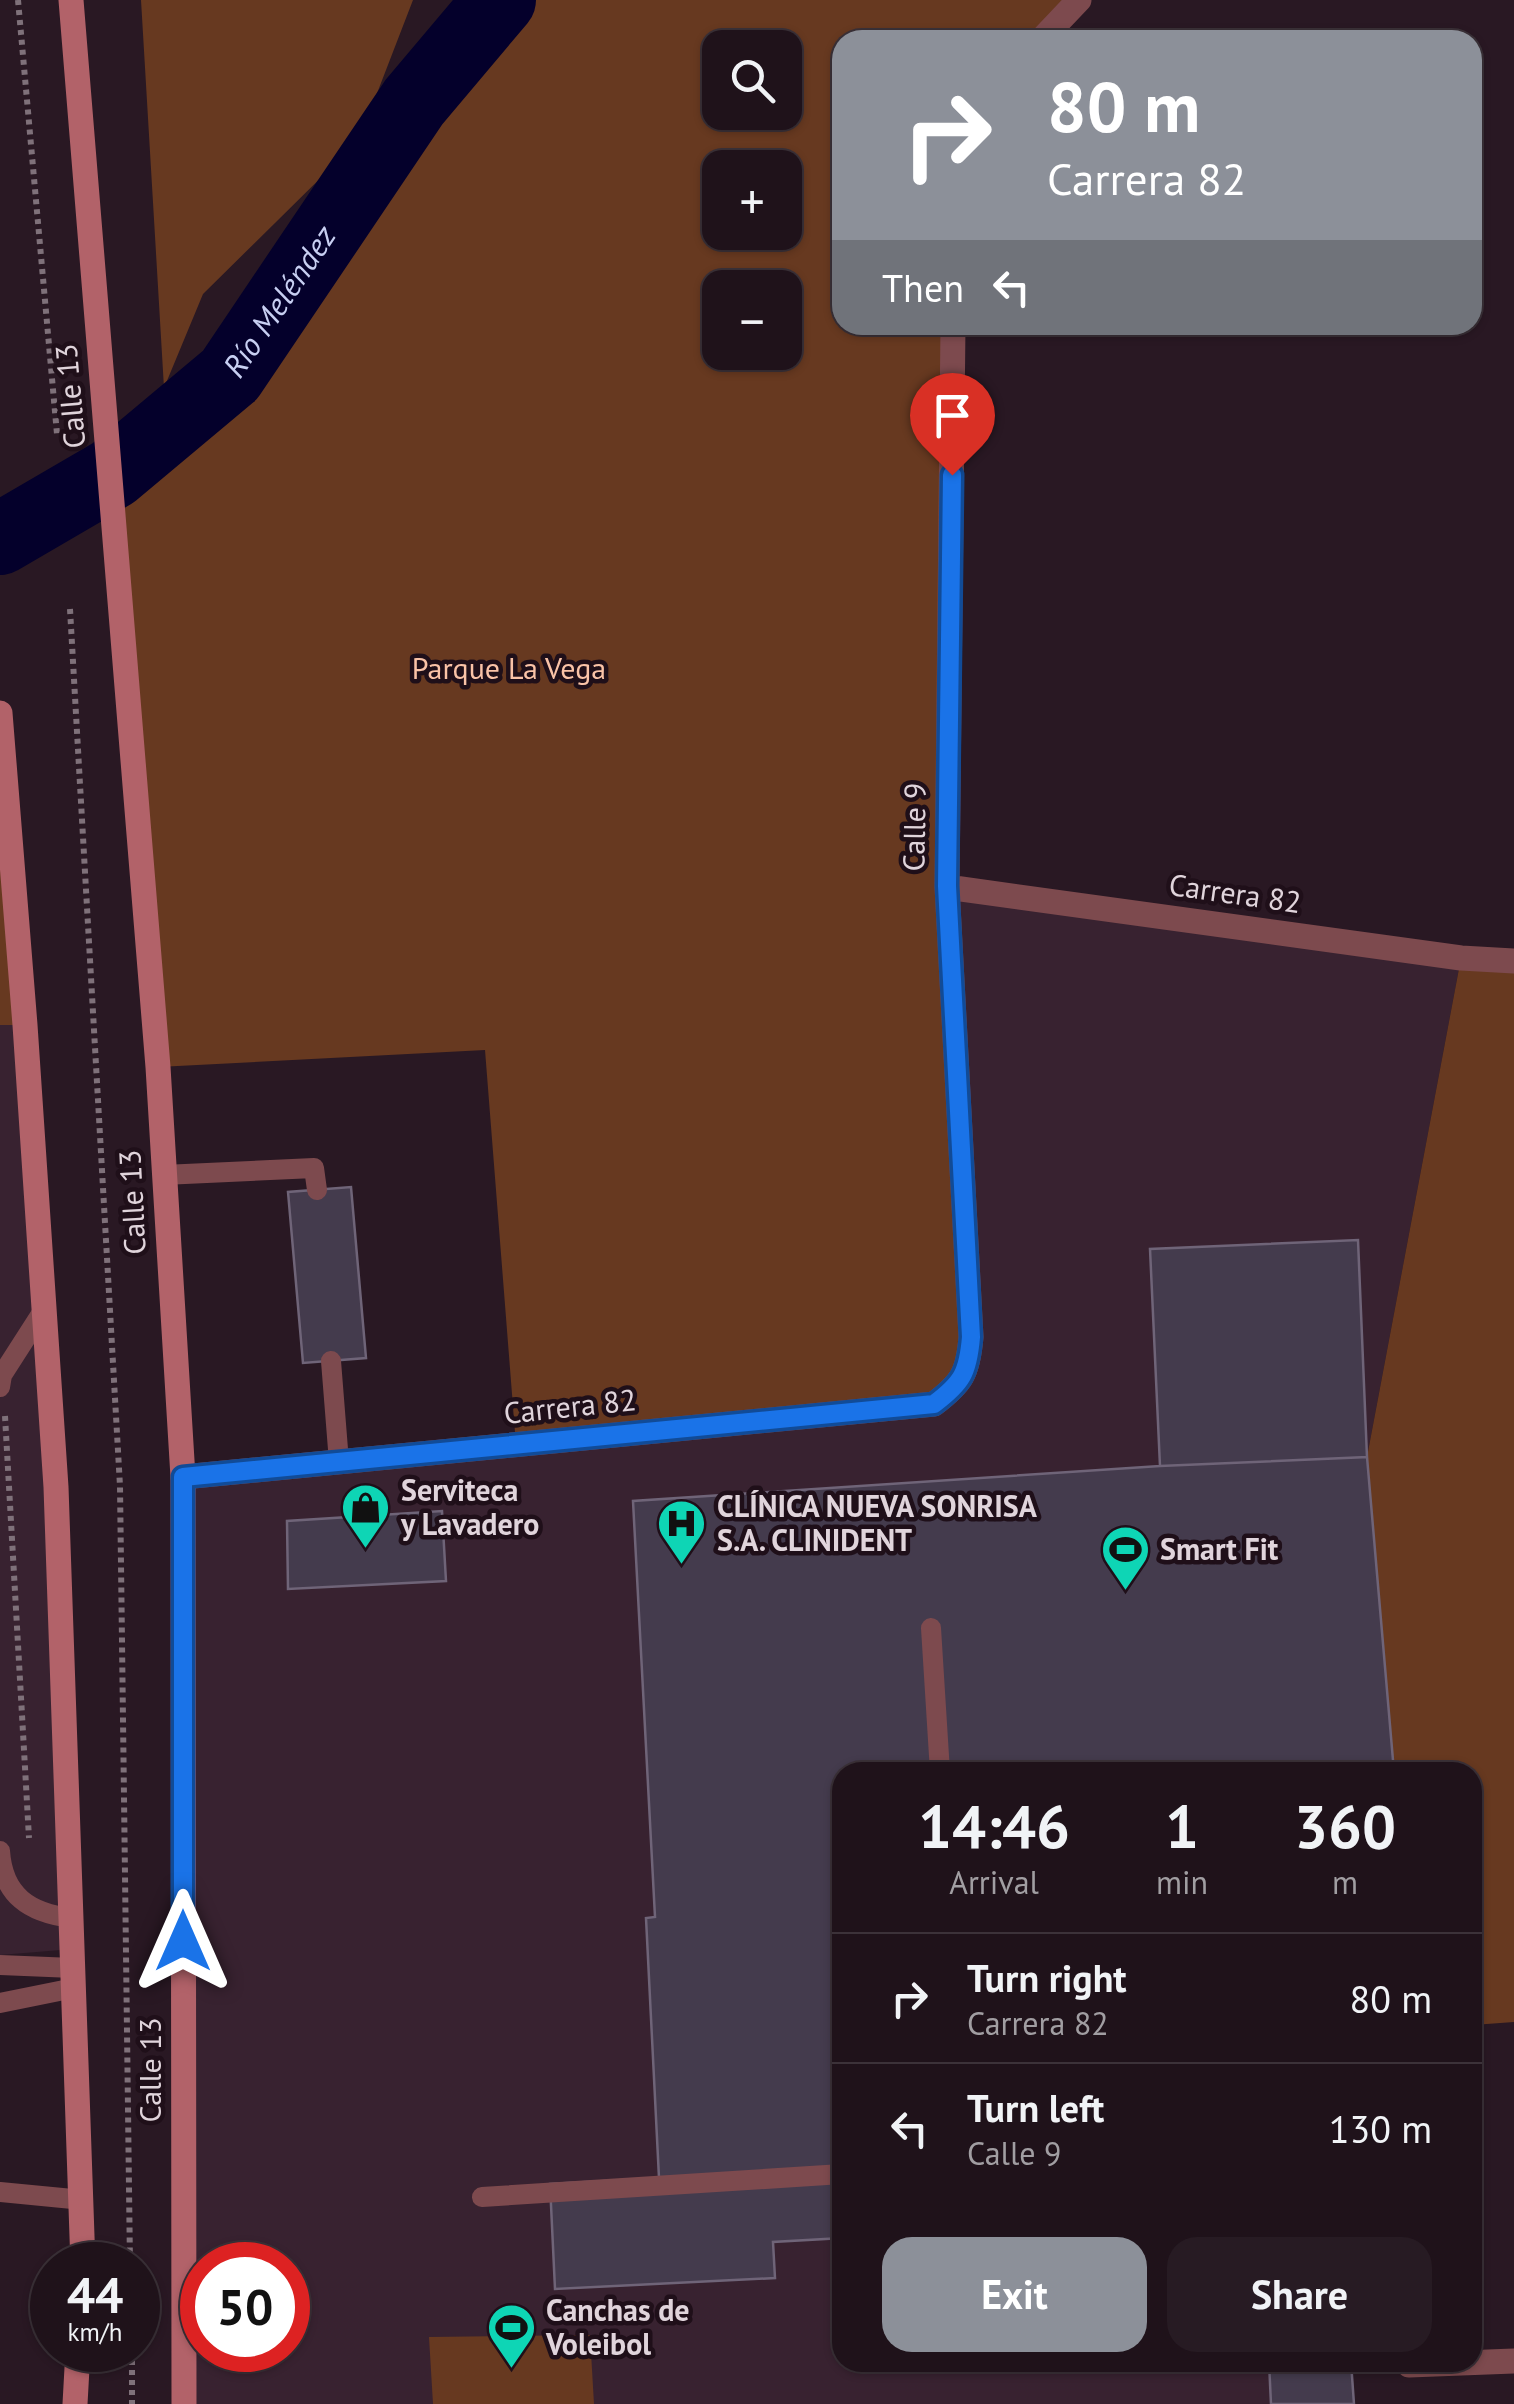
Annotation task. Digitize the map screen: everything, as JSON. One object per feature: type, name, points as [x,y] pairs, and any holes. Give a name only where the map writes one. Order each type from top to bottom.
[{"type":"main road","name":"Calle 13","points":[[71,0],[158,1067],[183,1477],[184,2404]]},
{"type":"main road","points":[[0,714],[56,1486],[83,2242]]},
{"type":"main road","points":[[75,2404],[77,2372]]},
{"type":"street","points":[[1050,30],[1079,0]]},
{"type":"street","name":"Calle 9","points":[[953,335],[947,886],[971,1337],[969,1363],[957,1386]]},
{"type":"street","name":"Carrera 82","points":[[947,886],[1461,958],[1514,962]]},
{"type":"street","name":"Carrera 82","points":[[183,1477],[934,1404],[957,1386]]},
{"type":"street","points":[[1482,2362],[1514,2361]]},
{"type":"lane","points":[[163,1175],[314,1168],[317,1190]]},
{"type":"lane","points":[[0,1386],[2,1375],[44,1308]]},
{"type":"lane","points":[[330,1361],[339,1462]]},
{"type":"lane","points":[[931,1628],[939,1762]]},
{"type":"lane","points":[[0,1852],[12,1889],[33,1911],[70,1918]]},
{"type":"lane","points":[[0,1965],[74,1978]]},
{"type":"lane","points":[[0,2003],[74,1978]]},
{"type":"lane","points":[[482,2197],[832,2175]]},
{"type":"lane","points":[[0,2192],[83,2200]]},
{"type":"path","points":[[18,0],[57,434]]},
{"type":"path","points":[[70,610],[120,1486],[130,2242]]},
{"type":"path","points":[[132,2372],[132,2404]]},
{"type":"shaded area","points":[[947,887],[1461,958],[1367,1457],[1393,1762],[832,1762],[832,2372],[1352,2372],[1354,2404],[184,2404],[184,2372],[310,2372],[310,2242],[184,2242],[183,1477],[934,1404]]},
{"type":"shaded area","points":[[0,1025],[25,1025],[73,1949],[0,1955]]},
{"type":"green space","points":[[141,0],[413,0],[359,140],[203,294],[164,388]]},
{"type":"green space","name":"Parque La Vega","points":[[500,0],[1079,0],[1050,30],[832,30],[832,335],[953,335],[947,887],[971,1337],[934,1404],[516,1445],[485,1050],[158,1067],[113,473],[230,375],[414,102]]},
{"type":"green space","points":[[0,713],[25,1025],[0,1025]]},
{"type":"green space","points":[[1461,958],[1514,961],[1514,2022],[1482,2024],[1482,1762],[1393,1762],[1367,1457]]},
{"type":"green space","name":"Canchas de Voleibol","points":[[590,2335],[594,2404],[433,2404],[429,2337]]},
{"type":"building","points":[[351,1187],[366,1358],[303,1363],[288,1192]]},
{"type":"building","points":[[1358,1240],[1367,1457],[1160,1466],[1150,1249]]},
{"type":"building","points":[[1367,1457],[1393,1762],[832,1762],[832,2239],[773,2242],[775,2278],[555,2289],[550,2184],[659,2178],[646,1918],[655,1917],[633,1501],[1160,1466]]},
{"type":"building","name":"Serviteca y Lavadero","points":[[442,1511],[446,1581],[288,1589],[287,1521]]},
{"type":"building","points":[[1269,2372],[1352,2372],[1354,2404],[1271,2404]]},
{"type":"waterway","name":"Río Meléndez","points":[[0,539],[113,473],[230,375],[414,102],[500,0]]},
{"type":"place","name":"Serviteca y Lavadero","points":[[366,1550]]},
{"type":"place","name":"CLÍNICA NUEVA SONRISA S.A. CLINIDENT","points":[[682,1566]]},
{"type":"place","name":"Smart Fit","points":[[1125,1592]]},
{"type":"place","name":"Canchas de Voleibol","points":[[511,2370]]},
{"type":"route","points":[[183,1941],[183,1477],[934,1404],[957,1386],[969,1363],[971,1337],[947,886],[952,475]]}]
